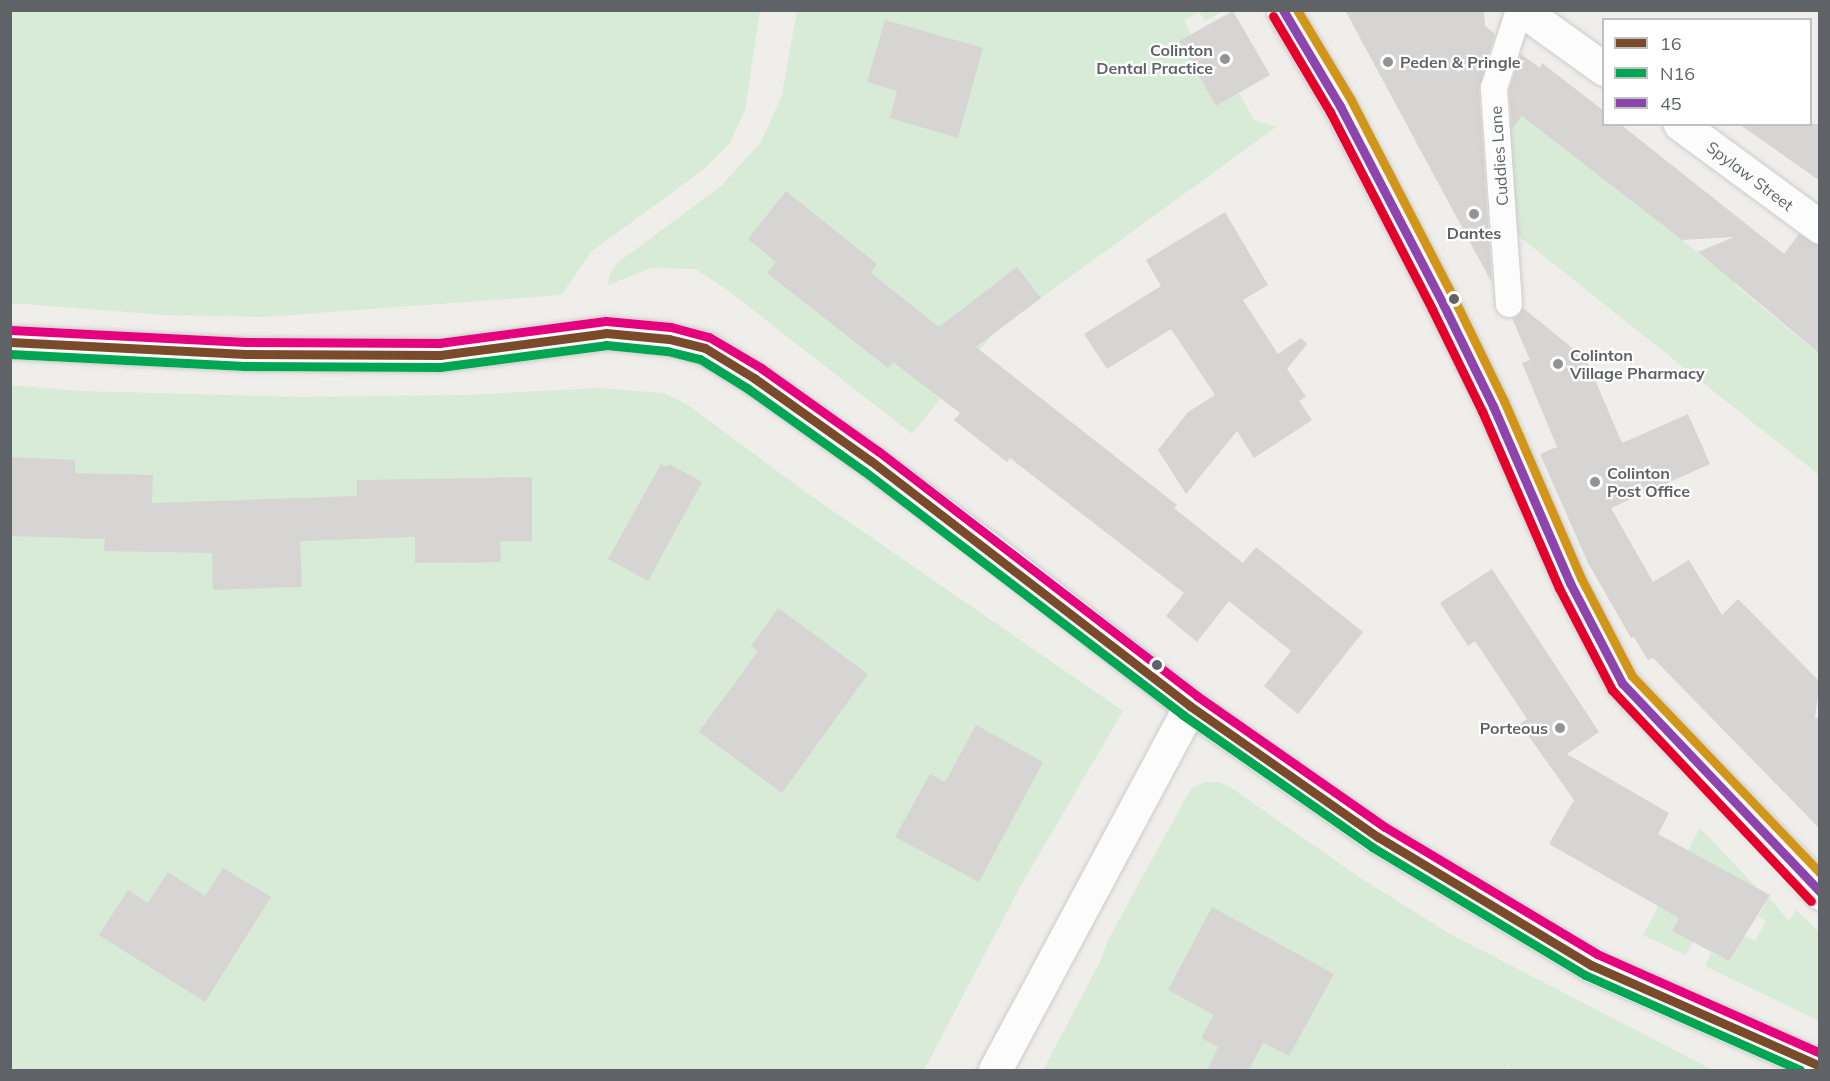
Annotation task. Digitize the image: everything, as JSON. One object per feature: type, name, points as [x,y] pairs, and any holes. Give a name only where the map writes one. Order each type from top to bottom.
[{"type":"street","points":[[1283,10],[1340,106],[1443,304],[1493,406],[1570,583],[1622,683],[1803,872],[1820,893]]},
{"type":"street","points":[[1521,10],[1602,68]]},
{"type":"street","name":"Spylaw Street","points":[[1683,126],[1820,228]]},
{"type":"street","points":[[10,342],[246,354],[440,355],[606,333],[669,339],[705,348],[754,378],[903,484],[1190,706],[1378,837],[1591,965],[1820,1066]]},
{"type":"street","points":[[995,1071],[1190,706]]},
{"type":"lane","name":"Cuddies Lane","points":[[1509,304],[1494,88],[1521,10]]},
{"type":"green space","points":[[10,11],[760,11],[745,110],[730,143],[703,170],[592,251],[561,295],[264,317],[165,315],[11,303]]},
{"type":"green space","points":[[797,11],[1223,11],[1205,21],[1199,12],[1184,20],[1191,35],[1180,42],[1216,106],[1239,93],[1254,120],[1276,127],[1041,298],[969,305],[992,335],[912,434],[726,289],[695,269],[652,268],[608,285],[610,274],[616,264],[721,186],[761,142],[782,95]]},
{"type":"green space","points":[[1501,114],[1515,124],[1522,115],[1732,279],[1736,286],[1819,354],[1819,475],[1511,230]]},
{"type":"green space","points":[[10,385],[81,391],[299,397],[465,395],[598,388],[664,393],[688,405],[804,491],[1123,711],[1020,887],[924,1070],[11,1070]]},
{"type":"green space","points":[[1206,782],[1219,782],[1230,787],[1362,879],[1450,934],[1713,1070],[1507,1070],[1520,1042],[1506,1070],[1043,1070],[1100,962],[1108,940],[1185,799],[1192,788]]},
{"type":"green space","points":[[1700,828],[1758,889],[1672,931],[1693,942],[1686,955],[1643,935]]},
{"type":"green space","points":[[1769,897],[1789,921],[1796,910],[1819,932],[1819,1021],[1705,966],[1711,952],[1729,961],[1743,935],[1755,941],[1766,921],[1758,917]]},
{"type":"building","points":[[1345,10],[1484,10],[1485,26],[1495,34],[1479,89],[1492,283]]},
{"type":"building","name":"Colinton Dental Practice","points":[[1233,11],[1270,75],[1216,106],[1179,41]]},
{"type":"building","points":[[885,20],[983,48],[958,138],[890,118],[897,91],[867,82]]},
{"type":"building","points":[[1521,54],[1540,68],[1542,63],[1602,109],[1602,126],[1623,126],[1784,254],[1799,234],[1820,245],[1820,354],[1698,252],[1734,237],[1682,240],[1522,116],[1512,129],[1509,90]]},
{"type":"building","points":[[1820,124],[1820,181],[1742,126]]},
{"type":"building","points":[[786,191],[877,264],[871,273],[939,327],[1017,267],[1041,298],[976,347],[1177,505],[1174,508],[1243,563],[1256,547],[1363,632],[1298,714],[1264,686],[1291,651],[1229,601],[1197,642],[1166,616],[1184,593],[1010,458],[1007,462],[954,420],[960,413],[893,362],[888,368],[767,273],[776,262],[748,239]]},
{"type":"building","points":[[1225,212],[1268,285],[1243,300],[1278,354],[1301,338],[1307,344],[1287,369],[1306,397],[1299,401],[1312,420],[1254,458],[1237,431],[1186,494],[1158,450],[1188,412],[1215,395],[1171,329],[1107,369],[1084,334],[1161,286],[1146,260]]},
{"type":"building","points":[[1523,308],[1586,359],[1622,443],[1688,414],[1710,464],[1611,508],[1653,582],[1689,560],[1722,615],[1738,599],[1820,682],[1815,717],[1820,720],[1820,829],[1653,658],[1648,660],[1634,637],[1631,638],[1588,563],[1540,454],[1557,447],[1522,363],[1530,360],[1512,318],[1518,316]]},
{"type":"building","points":[[10,457],[75,460],[75,473],[153,475],[152,503],[357,496],[357,480],[532,477],[532,541],[500,541],[501,562],[415,563],[415,537],[300,541],[302,587],[213,590],[212,553],[104,551],[105,539],[10,536]]},
{"type":"building","points":[[661,464],[668,467],[669,464],[702,482],[648,581],[608,559]]},
{"type":"building","points":[[1492,569],[1599,732],[1567,754],[1669,813],[1658,834],[1770,895],[1729,961],[1672,931],[1679,918],[1549,844],[1574,800],[1520,724],[1527,719],[1475,641],[1468,646],[1440,603]]},
{"type":"building","points":[[778,608],[868,674],[782,793],[699,732],[758,651],[751,646]]},
{"type":"building","points":[[976,725],[1043,762],[979,882],[895,837],[930,774],[945,782]]},
{"type":"building","points":[[223,868],[271,897],[205,1002],[99,935],[128,890],[148,903],[168,872],[205,896]]},
{"type":"building","points":[[1212,907],[1334,974],[1289,1056],[1263,1043],[1248,1071],[1207,1071],[1218,1047],[1201,1038],[1214,1015],[1168,990]]},
{"type":"transit line","name":"45","points":[[1283,10],[1340,106],[1443,304],[1493,406],[1570,583],[1622,683],[1820,892]]},
{"type":"transit line","points":[[1297,10],[1351,100],[1454,299],[1504,401],[1581,578],[1632,676],[1820,873]]},
{"type":"transit line","points":[[1273,16],[1330,112],[1432,309],[1482,411],[1559,588],[1612,690],[1811,901]]},
{"type":"transit line","points":[[11,330],[246,342],[439,343],[606,321],[671,327],[709,337],[761,368],[878,451],[1197,696],[1385,827],[1597,954],[1820,1053]]},
{"type":"transit line","name":"16","points":[[10,342],[246,354],[440,355],[606,333],[669,339],[705,348],[754,378],[871,461],[1190,706],[1378,837],[1591,965],[1820,1066]]},
{"type":"transit line","name":"N16","points":[[10,354],[245,366],[440,367],[606,345],[667,351],[700,359],[747,388],[864,471],[1183,715],[1372,847],[1585,975],[1800,1070]]},
{"type":"place","name":"Colinton Dental Practice","points":[[1225,59]]},
{"type":"place","name":"Peden & Pringle","points":[[1388,62]]},
{"type":"place","name":"Dantes","points":[[1474,214]]},
{"type":"place","name":"Colinton Village Pharmacy","points":[[1558,364]]},
{"type":"place","name":"Colinton Post Office","points":[[1595,482]]},
{"type":"place","name":"Porteous","points":[[1560,728]]}]
